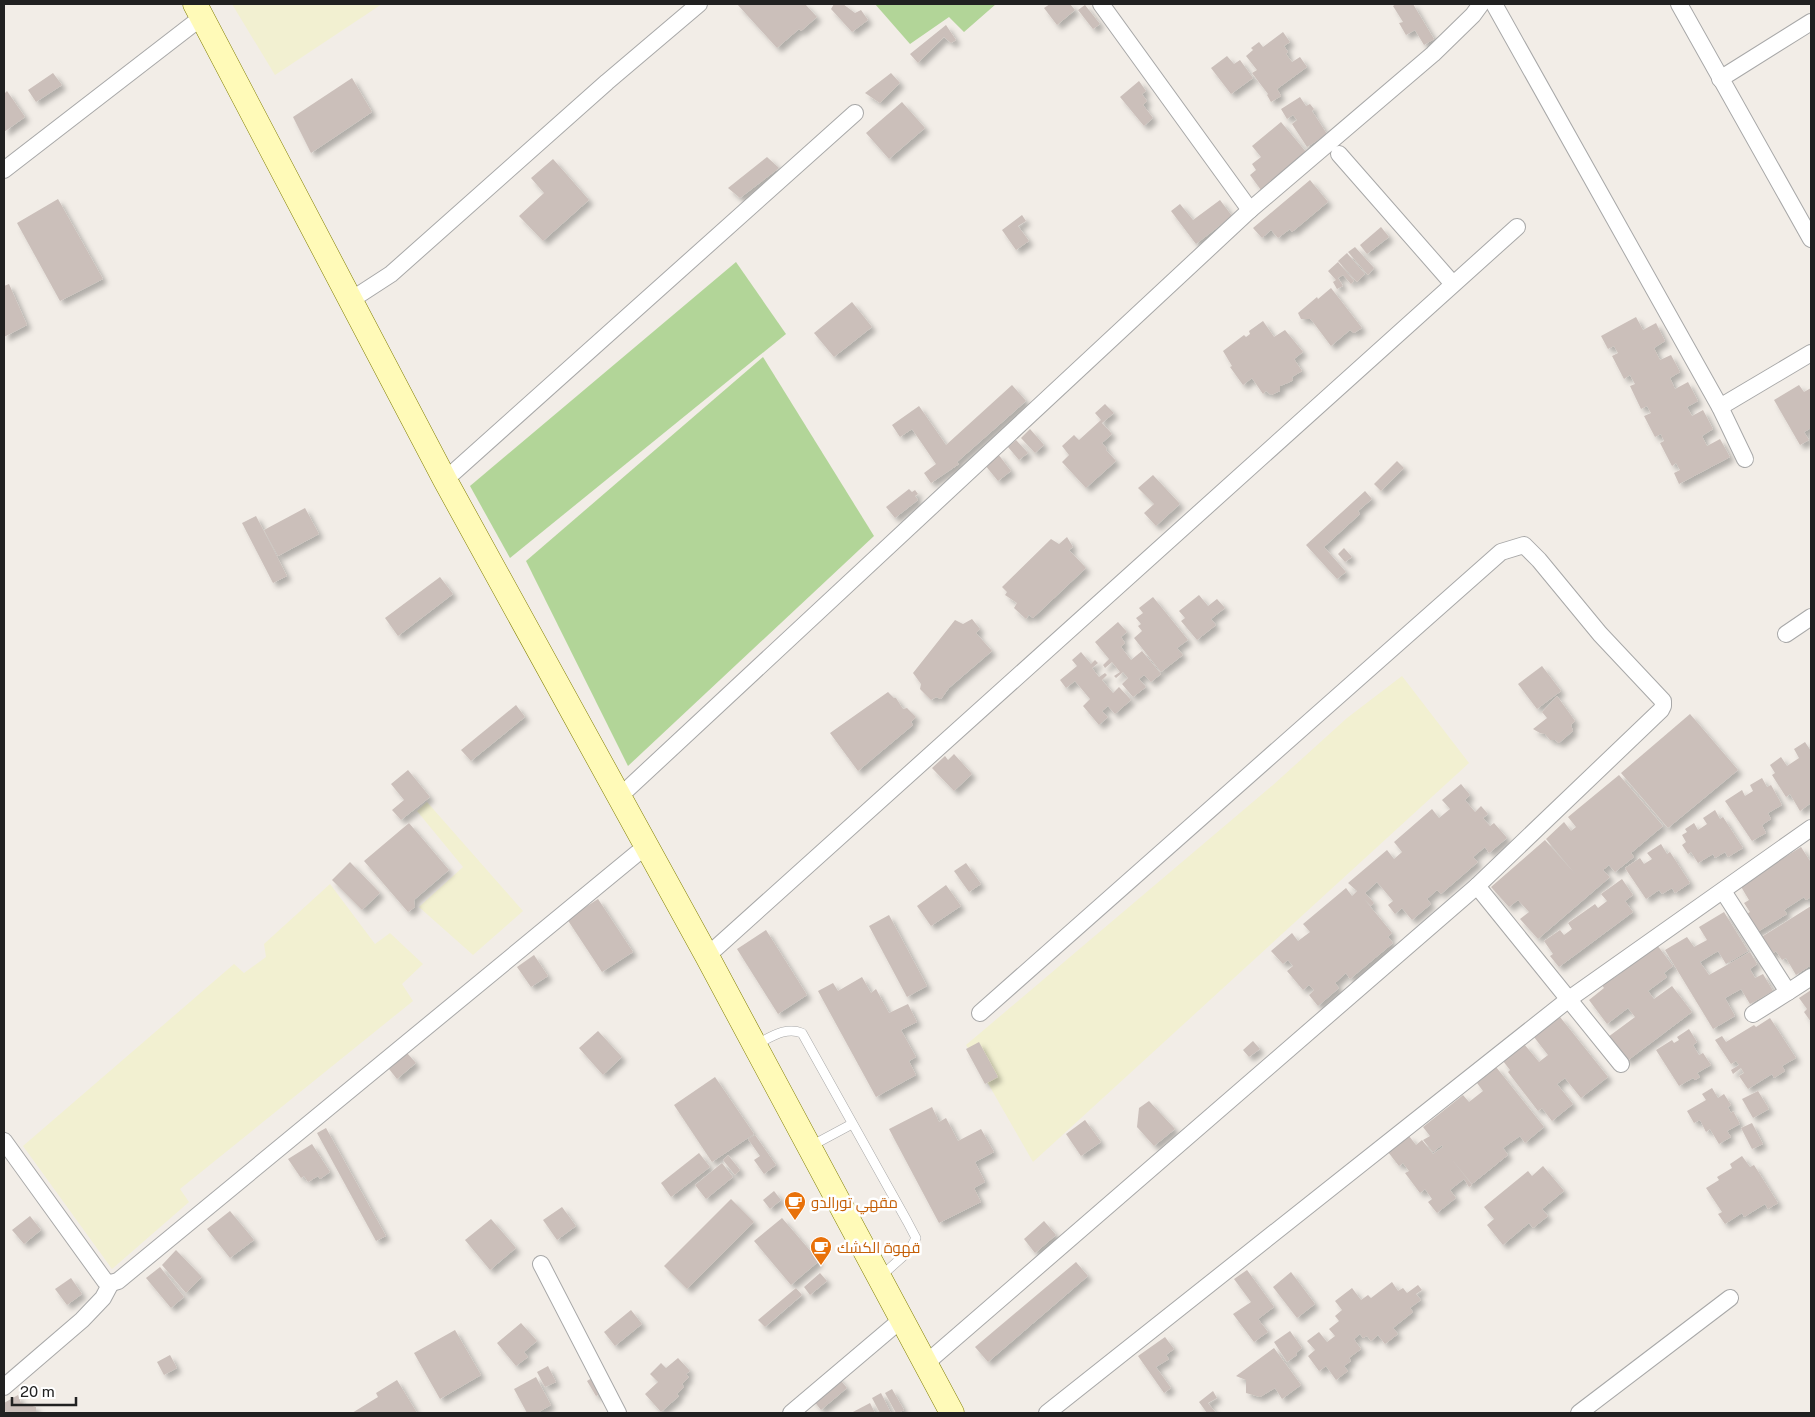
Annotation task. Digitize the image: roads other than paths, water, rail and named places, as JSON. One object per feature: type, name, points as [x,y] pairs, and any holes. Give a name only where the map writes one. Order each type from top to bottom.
[{"type":"main road","points":[[199,10],[445,480],[707,956],[902,1319],[924,1365],[952,1413]]},
{"type":"street","points":[[350,300],[391,274],[699,4]]},
{"type":"street","points":[[1101,4],[1250,210]]},
{"type":"street","points":[[619,798],[1250,210],[1433,54],[1473,15],[1481,4]]},
{"type":"street","points":[[1494,4],[1720,407],[1745,459]]},
{"type":"street","points":[[1679,4],[1720,79],[1806,215],[1811,239]]},
{"type":"street","points":[[4,170],[199,10]]},
{"type":"street","points":[[1720,79],[1811,22]]},
{"type":"street","points":[[445,480],[855,113]]},
{"type":"street","points":[[1339,154],[1453,284]]},
{"type":"street","points":[[707,956],[1517,227]]},
{"type":"street","points":[[1720,407],[1811,353]]},
{"type":"street","points":[[924,1365],[1477,886],[1661,710],[1663,702],[1600,634],[1539,560],[1524,546],[1501,552],[980,1012]]},
{"type":"street","points":[[1786,634],[1811,617]]},
{"type":"street","points":[[1047,1413],[1569,999],[1811,828]]},
{"type":"street","points":[[4,1141],[105,1281],[118,1281],[646,846]]},
{"type":"street","points":[[1477,886],[1621,1064]]},
{"type":"street","points":[[1723,891],[1788,992]]},
{"type":"street","points":[[1753,1014],[1811,977]]},
{"type":"street","points":[[541,1264],[618,1413]]},
{"type":"street","points":[[4,1387],[82,1320],[103,1298],[111,1282]]},
{"type":"street","points":[[1579,1413],[1730,1298]]},
{"type":"street","points":[[791,1413],[902,1319]]},
{"type":"lane","points":[[755,1046],[780,1032],[793,1029],[802,1033],[916,1238],[910,1251],[879,1277]]},
{"type":"lane","points":[[810,1147],[852,1124]]},
{"type":"place","name":"مقهي تورالدو","points":[[795,1221]]},
{"type":"place","name":"قهوة الكشك","points":[[821,1266]]}]
